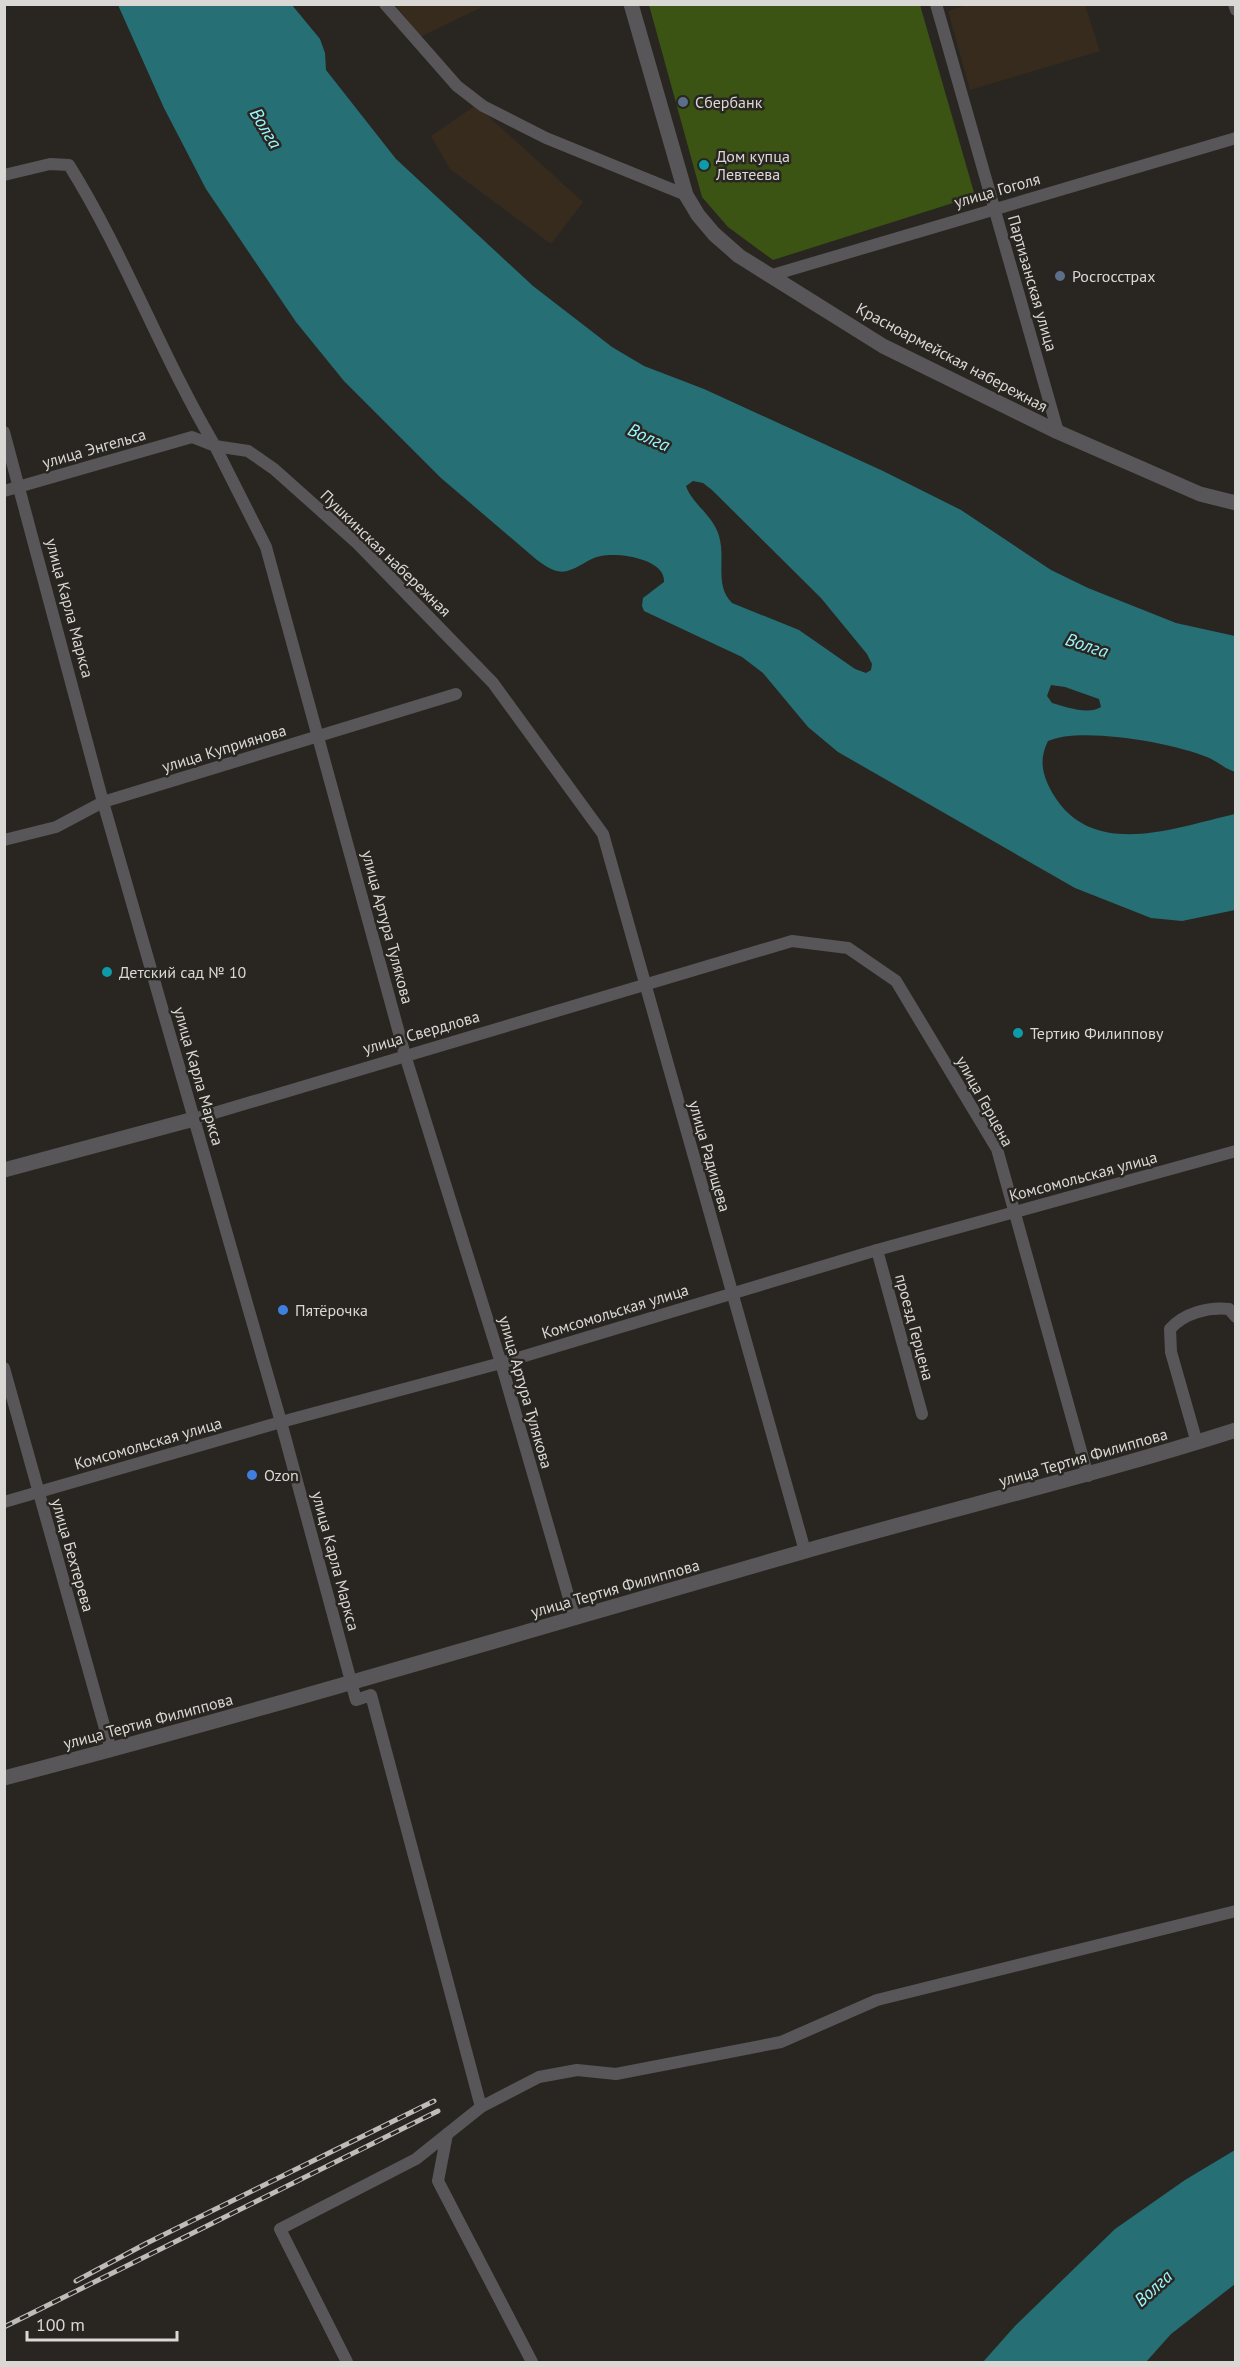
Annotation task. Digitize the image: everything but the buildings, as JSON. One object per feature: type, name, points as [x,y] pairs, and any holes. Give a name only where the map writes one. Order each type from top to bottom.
[{"type":"street","points":[[385,4],[457,86],[483,106],[546,138],[686,195]]},
{"type":"street","name":"Красноармейская набережная","points":[[632,4],[686,195],[698,215],[714,234],[769,276],[883,346],[1058,432],[1200,494],[1236,502]]},
{"type":"street","name":"Партизанская улица","points":[[936,4],[1058,432]]},
{"type":"street","points":[[1234,4],[1236,10]]},
{"type":"street","name":"улица Гоголя","points":[[769,276],[1236,138]]},
{"type":"street","points":[[4,175],[50,164],[69,165],[82,186],[192,408],[215,446]]},
{"type":"street","name":"улица Карла Маркса","points":[[4,432],[21,486],[103,802],[281,1422],[353,1689]]},
{"type":"street","name":"улица Энгельса","points":[[4,491],[192,437],[215,446]]},
{"type":"street","name":"улица Артура Тулякова","points":[[215,446],[266,546],[405,1055],[501,1362],[575,1619]]},
{"type":"street","name":"Пушкинская набережная","points":[[215,446],[248,451],[274,469],[358,544],[493,683],[562,781]]},
{"type":"street","name":"улица Куприянова","points":[[4,840],[56,827],[103,802],[456,694]]},
{"type":"street","name":"улица Радищева","points":[[562,781],[603,834],[805,1551]]},
{"type":"street","name":"улица Свердлова","points":[[4,1170],[194,1119],[792,941],[848,948]]},
{"type":"street","name":"улица Герцена","points":[[848,948],[896,981],[997,1149],[1088,1476]]},
{"type":"street","name":"Комсомольская улица","points":[[4,1502],[281,1422],[501,1362],[877,1250],[1236,1151]]},
{"type":"street","name":"проезд Герцена","points":[[877,1250],[922,1414]]},
{"type":"street","points":[[1197,1443],[1171,1352],[1170,1329],[1179,1318],[1220,1308],[1229,1309],[1236,1317]]},
{"type":"street","name":"улица Бехтерева","points":[[4,1368],[111,1750]]},
{"type":"street","name":"улица Тертия Филиппова","points":[[4,1778],[353,1689],[575,1619],[805,1551],[1088,1476],[1236,1430]]},
{"type":"street","points":[[353,1689],[356,1700],[371,1695],[481,2107]]},
{"type":"street","points":[[347,2362],[280,2229],[416,2159],[481,2107],[539,2078],[577,2070],[616,2074],[781,2042],[877,2000],[1236,1911]]},
{"type":"street","points":[[447,2134],[438,2181],[532,2362]]},
{"type":"shaded area","points":[[478,4],[480,8],[420,37],[396,5]]},
{"type":"shaded area","points":[[969,4],[1085,5],[1100,51],[970,90],[948,11]]},
{"type":"shaded area","points":[[476,105],[583,202],[551,244],[450,169],[431,136]]},
{"type":"green space","points":[[649,5],[920,5],[975,196],[773,260],[728,227],[702,197]]},
{"type":"water","name":"Волга","points":[[118,5],[292,5],[320,39],[325,53],[326,70],[396,159],[533,286],[612,347],[644,366],[704,389],[883,471],[961,510],[1051,570],[1088,588],[1176,623],[1235,636],[1235,772],[1211,759],[1173,746],[1127,738],[1082,735],[1048,741],[1043,755],[1043,768],[1053,794],[1070,815],[1090,827],[1113,833],[1137,834],[1162,831],[1235,814],[1235,910],[1182,921],[1151,918],[1075,888],[838,752],[808,727],[763,673],[742,657],[644,611],[643,598],[664,582],[663,574],[650,563],[629,556],[609,555],[597,557],[563,572],[551,569],[537,560],[441,478],[344,381],[296,322],[206,189],[164,108]],"holes":[[[693,481],[703,483],[712,490],[821,598],[867,654],[872,664],[871,670],[866,673],[855,669],[799,630],[732,603],[723,588],[719,536],[708,516],[686,486]],[[1051,685],[1065,687],[1099,699],[1101,707],[1084,710],[1052,703],[1047,696]]]},
{"type":"water","name":"Волга","points":[[1235,2150],[1235,2284],[1171,2334],[1146,2362],[983,2362],[1015,2326],[1115,2229],[1185,2180]]},
{"type":"railway","points":[[76,2281],[147,2243],[434,2101]]},
{"type":"railway","points":[[4,2327],[438,2111]]},
{"type":"place","name":"Сбербанк","points":[[683,102]]},
{"type":"place","name":"Дом купца Левтеева","points":[[704,165]]},
{"type":"place","name":"Росгосстрах","points":[[1060,276]]},
{"type":"place","name":"Детский сад № 10","points":[[107,972]]},
{"type":"place","name":"Тертию Филиппову","points":[[1018,1033]]},
{"type":"place","name":"Пятёрочка","points":[[283,1310]]},
{"type":"place","name":"Ozon","points":[[252,1475]]}]
